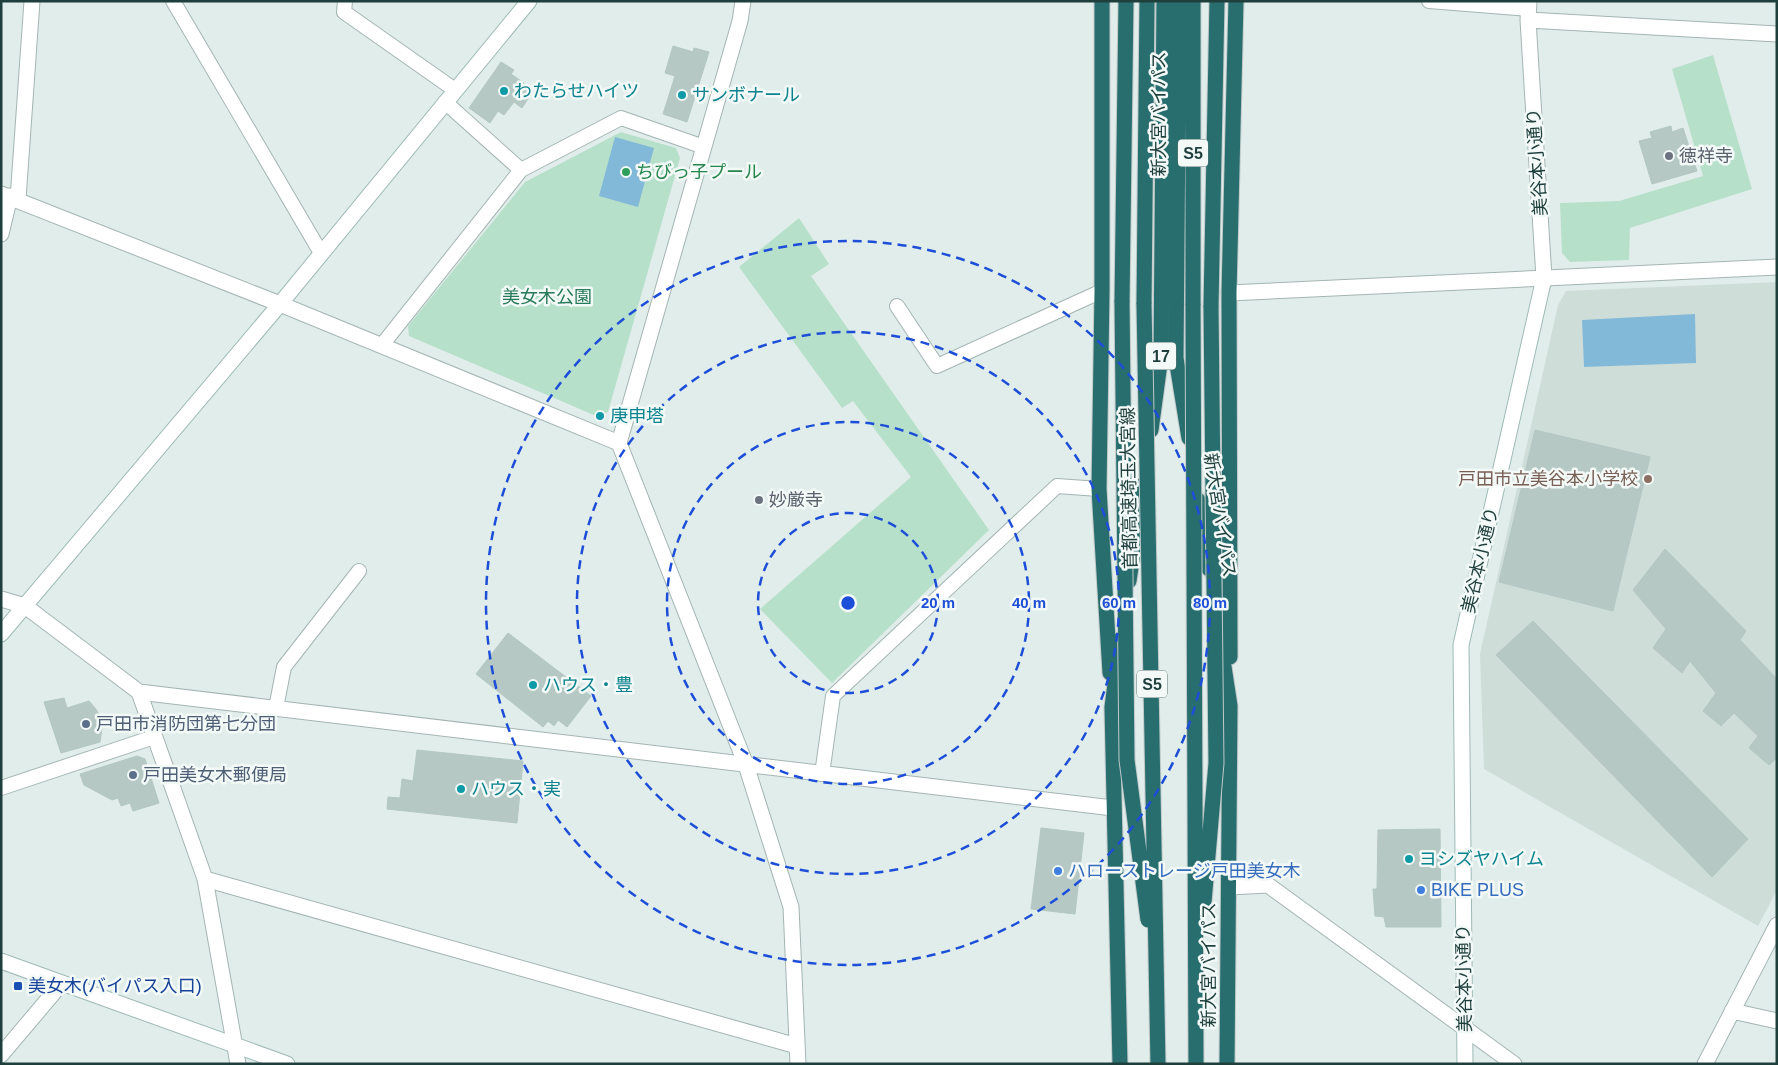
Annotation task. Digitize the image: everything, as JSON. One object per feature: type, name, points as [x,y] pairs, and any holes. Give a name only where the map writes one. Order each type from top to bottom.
[{"type":"highway","name":"17","points":[[1102,1],[1102,291],[1099,489],[1112,707]]},
{"type":"highway","points":[[1126,1],[1122,302],[1127,760],[1158,996]]},
{"type":"highway","name":"首都高速埼玉大宮線","points":[[1147,1],[1144,304],[1158,1064]]},
{"type":"highway","name":"新大宮バイパス","points":[[1120,1064],[1112,707],[1161,356],[1164,1]]},
{"type":"highway","name":"新大宮バイパス","points":[[1179,1],[1176,358],[1230,706],[1227,1064]]},
{"type":"highway","name":"S5","points":[[1193,1],[1196,1064]]},
{"type":"highway","points":[[1196,1000],[1216,763],[1211,307],[1217,1]]},
{"type":"highway","name":"17","points":[[1230,706],[1230,293],[1236,1]]},
{"type":"street","points":[[1,234],[10,196],[32,1]]},
{"type":"street","points":[[1,634],[280,304],[529,1]]},
{"type":"street","points":[[743,1],[740,21],[619,443],[746,765],[791,906],[798,1064]]},
{"type":"street","points":[[1528,10],[1777,34]]},
{"type":"street","name":"美谷本小通り","points":[[1465,1064],[1460,645],[1544,278],[1528,10]]},
{"type":"street","points":[[10,196],[619,443]]},
{"type":"street","points":[[1230,293],[1777,267]]},
{"type":"street","points":[[1,599],[25,606],[138,692],[1113,808]]},
{"type":"street","points":[[138,692],[205,879],[238,1064]]},
{"type":"street","points":[[205,879],[797,1046]]},
{"type":"street","points":[[1228,887],[1268,885],[1514,1064]]},
{"type":"street","points":[[1705,1064],[1777,925]]},
{"type":"street","points":[[1,961],[287,1064]]},
{"type":"street","points":[[1,1055],[61,984]]},
{"type":"street","points":[[1732,1011],[1777,1021]]},
{"type":"lane","points":[[173,1],[321,253]]},
{"type":"lane","points":[[345,1],[344,12],[450,96],[521,170]]},
{"type":"lane","points":[[1429,1],[1528,10]]},
{"type":"lane","points":[[382,346],[521,170],[621,118],[704,147]]},
{"type":"lane","points":[[897,306],[937,366],[1102,291]]},
{"type":"lane","points":[[822,774],[832,696],[1057,486],[1099,489]]},
{"type":"lane","points":[[276,708],[284,667],[359,571]]},
{"type":"lane","points":[[1,788],[154,737]]},
{"type":"shaded area","name":"戸田市立美谷本小学校","points":[[1777,282],[1777,890],[1758,926],[1484,769],[1480,654],[1558,305],[1566,291]]},
{"type":"green space","points":[[1713,55],[1752,189],[1630,228],[1629,260],[1570,262],[1562,253],[1560,203],[1619,201],[1703,176],[1672,69]]},
{"type":"green space","name":"美女木公園","points":[[621,132],[676,148],[680,158],[608,412],[596,416],[409,336],[408,326],[525,182]]},
{"type":"green space","points":[[799,218],[829,264],[811,276],[989,530],[832,683],[760,609],[911,477],[853,401],[842,408],[739,267]]},
{"type":"water","name":"ちびっ子プール","points":[[615,137],[654,148],[638,207],[599,196]]},
{"type":"water","points":[[1695,314],[1696,363],[1584,367],[1582,320]]},
{"type":"building","name":"サンボナール","points":[[673,46],[693,52],[694,48],[709,52],[687,122],[663,114],[675,76],[665,73]]},
{"type":"building","name":"わたらせハイツ","points":[[501,62],[514,70],[511,74],[524,83],[521,87],[531,94],[522,108],[514,102],[504,115],[498,111],[490,123],[469,108]]},
{"type":"building","points":[[1671,126],[1672,132],[1683,128],[1697,171],[1652,184],[1639,141],[1652,138],[1650,132]]},
{"type":"building","points":[[1535,430],[1650,457],[1613,611],[1499,582]]},
{"type":"building","points":[[1665,549],[1746,631],[1740,640],[1777,679],[1777,758],[1769,765],[1749,748],[1758,736],[1734,713],[1721,726],[1703,711],[1716,693],[1690,661],[1682,673],[1653,648],[1666,629],[1633,590]]},
{"type":"building","points":[[1533,621],[1748,839],[1712,877],[1496,655]]},
{"type":"building","name":"ハウス・豊","points":[[508,633],[591,696],[567,727],[558,720],[554,726],[548,721],[543,727],[476,674]]},
{"type":"building","points":[[64,698],[67,708],[89,701],[96,709],[101,718],[100,742],[61,753],[44,702]]},
{"type":"building","name":"ハウス・実","points":[[417,750],[523,761],[517,823],[387,809],[388,797],[400,798],[402,779],[413,781]]},
{"type":"building","points":[[137,756],[145,759],[159,803],[133,811],[130,803],[121,806],[118,798],[112,800],[84,785],[80,774]]},
{"type":"building","points":[[1041,828],[1084,833],[1075,914],[1031,909]]},
{"type":"building","name":"ヨシズヤハイム","points":[[1440,829],[1441,927],[1386,927],[1384,917],[1375,916],[1373,889],[1377,889],[1378,830]]},
{"type":"place","name":"わたらせハイツ","points":[[504,91]]},
{"type":"place","name":"サンボナール","points":[[682,95]]},
{"type":"place","name":"徳祥寺","points":[[1669,156]]},
{"type":"place","name":"ちびっ子プール","points":[[626,172]]},
{"type":"place","name":"庚申塔","points":[[600,416]]},
{"type":"place","name":"戸田市立美谷本小学校","points":[[1648,479]]},
{"type":"place","name":"妙厳寺","points":[[759,500]]},
{"type":"place","name":"ハウス・豊","points":[[533,685]]},
{"type":"place","name":"戸田市消防団第七分団","points":[[86,724]]},
{"type":"place","name":"戸田美女木郵便局","points":[[133,775]]},
{"type":"place","name":"ハウス・実","points":[[461,789]]},
{"type":"place","name":"ヨシズヤハイム","points":[[1409,859]]},
{"type":"place","name":"ハローストレージ戸田美女木","points":[[1058,871]]},
{"type":"place","name":"BIKE PLUS","points":[[1421,890]]},
{"type":"place","name":"美女木(バイパス入口)","points":[[18,986]]}]
